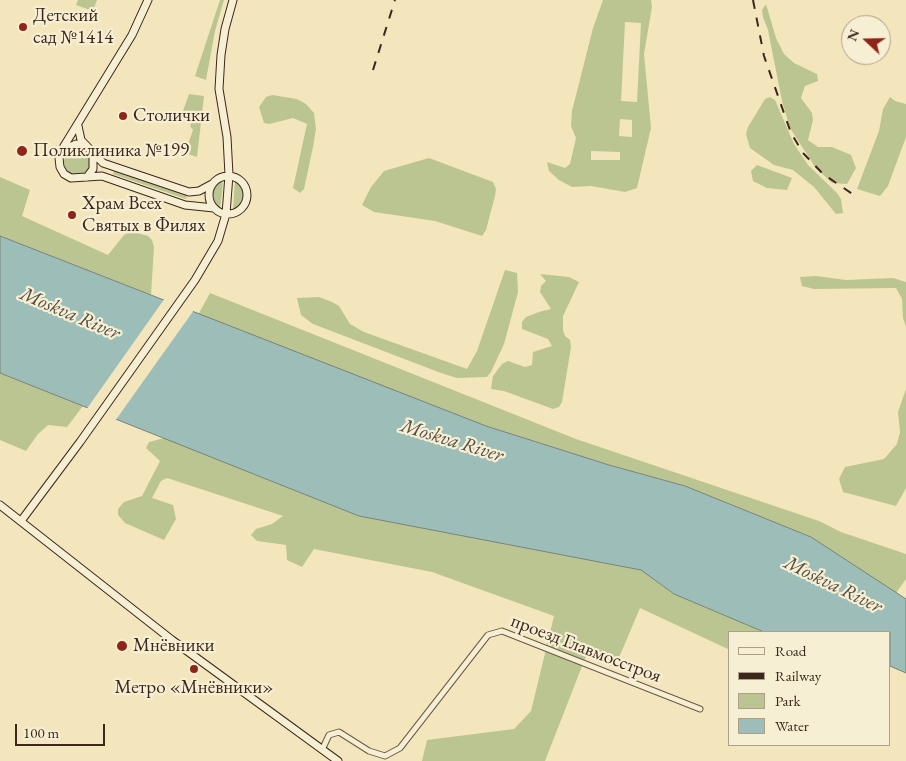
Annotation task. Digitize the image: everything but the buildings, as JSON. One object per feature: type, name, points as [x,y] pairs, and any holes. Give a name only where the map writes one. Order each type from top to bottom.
[{"type":"street","points":[[78,123],[79,136],[90,151],[103,163],[189,192],[199,191],[212,184],[218,178],[229,176],[241,180],[245,185],[246,202],[238,211],[226,214],[214,208],[185,205],[102,176],[74,180],[64,174],[59,163],[61,154],[78,123],[132,35],[148,0]]},
{"type":"street","points":[[21,521],[80,442],[213,252],[226,214],[229,176],[227,137],[219,89],[225,29],[233,0]]},
{"type":"street","points":[[61,154],[71,145],[80,145],[90,151],[93,169],[86,177]]},
{"type":"street","points":[[212,184],[209,196],[214,208]]},
{"type":"street","points":[[0,504],[172,640],[338,761]]},
{"type":"street","name":"проезд Главмосстроя","points":[[322,750],[329,736],[339,732],[369,751],[385,756],[400,748],[488,635],[502,631],[700,710]]},
{"type":"green space","points":[[78,0],[97,0],[93,11],[76,5]]},
{"type":"green space","points":[[220,0],[224,0],[215,31],[206,80],[195,76]]},
{"type":"green space","points":[[603,0],[651,0],[652,7],[644,54],[651,128],[637,188],[625,192],[591,186],[572,187],[559,180],[549,171],[547,162],[565,168],[570,164],[576,138],[571,126],[572,111],[593,28]],"holes":[[[625,22],[641,23],[637,102],[621,101]],[[620,119],[632,120],[632,137],[619,136]],[[591,151],[620,152],[620,160],[591,160]]]},
{"type":"green space","points":[[766,4],[776,38],[784,54],[794,63],[817,74],[818,81],[805,86],[801,98],[812,113],[813,120],[808,140],[818,147],[832,147],[851,155],[856,168],[847,184],[832,183],[815,167],[790,128],[782,101],[768,30],[763,17],[762,10]]},
{"type":"green space","points":[[189,94],[204,96],[197,157],[185,153],[193,130],[190,126],[193,116],[186,114],[183,123],[179,122]]},
{"type":"green space","points":[[272,95],[297,99],[306,104],[314,113],[316,129],[313,147],[304,189],[300,193],[293,188],[307,124],[293,118],[269,124],[264,123],[259,107],[266,97]]},
{"type":"green space","points":[[770,97],[775,100],[794,144],[808,165],[841,199],[843,213],[836,214],[814,187],[793,170],[774,165],[750,148],[746,134],[748,127],[765,99]]},
{"type":"green space","points":[[890,97],[895,101],[906,104],[906,137],[888,186],[880,196],[857,189],[879,131],[883,109]]},
{"type":"green space","points":[[77,149],[86,153],[90,162],[86,171],[77,175],[68,171],[64,162],[68,153]]},
{"type":"green space","points":[[429,158],[493,182],[496,189],[495,196],[486,230],[482,236],[435,221],[374,212],[362,205],[371,187],[384,171]]},
{"type":"green space","points":[[757,165],[792,178],[787,190],[767,188],[753,181],[751,171]]},
{"type":"green space","points":[[114,170],[187,195],[186,199],[113,174]]},
{"type":"green space","points":[[0,177],[30,190],[22,216],[108,255],[124,235],[131,231],[148,236],[152,240],[154,247],[151,295],[0,236]]},
{"type":"green space","points":[[223,180],[220,208],[214,202],[213,191],[217,184]]},
{"type":"green space","points":[[235,181],[241,187],[244,196],[240,205],[233,210]]},
{"type":"green space","points":[[505,270],[517,273],[518,292],[504,344],[487,377],[457,378],[313,324],[301,315],[297,298],[319,297],[332,302],[339,306],[350,324],[364,332],[467,369],[477,351]]},
{"type":"green space","points":[[540,274],[569,277],[579,282],[563,316],[563,330],[565,336],[570,340],[571,347],[562,402],[559,407],[553,409],[504,391],[491,389],[493,376],[502,364],[508,361],[525,367],[532,365],[533,352],[552,346],[548,339],[522,329],[522,322],[526,317],[551,309],[540,292],[541,286],[546,281]]},
{"type":"green space","points":[[816,276],[846,280],[893,278],[906,282],[906,327],[903,318],[902,299],[896,288],[814,289],[802,286],[800,277]]},
{"type":"green space","points":[[210,293],[576,439],[819,521],[841,532],[906,554],[906,579],[896,593],[811,537],[685,486],[609,465],[486,426],[198,315]]},
{"type":"green space","points":[[0,373],[83,406],[67,427],[48,425],[38,434],[26,451],[0,440]]},
{"type":"green space","points":[[906,389],[906,488],[896,506],[843,492],[839,479],[845,467],[884,459],[897,444],[900,432],[898,412]]},
{"type":"green space","points":[[164,438],[359,516],[641,570],[674,594],[762,631],[728,631],[728,649],[640,608],[615,667],[586,656],[545,761],[422,761],[427,740],[514,729],[531,711],[554,616],[432,572],[314,549],[302,567],[287,560],[286,545],[257,541],[251,535],[256,529],[272,524],[283,516],[167,478],[161,481],[152,498],[173,505],[176,519],[164,540],[125,523],[118,515],[118,509],[124,502],[142,496],[160,461],[146,448],[149,442]]},
{"type":"water","name":"Moskva River","points":[[0,236],[486,426],[609,465],[685,486],[811,537],[906,599],[906,673],[891,666],[891,631],[762,631],[674,594],[641,570],[359,516],[0,373]]},
{"type":"pier","points":[[165,298],[194,310],[115,421],[86,410]]},
{"type":"railway","points":[[373,70],[395,0]]},
{"type":"railway","points":[[753,0],[764,56],[791,133],[803,153],[823,174],[854,195]]},
{"type":"place","name":"Детский сад №1414","points":[[23,27]]},
{"type":"place","name":"Столички","points":[[123,116]]},
{"type":"place","name":"Поликлиника №199","points":[[22,151]]},
{"type":"place","name":"Храм Всех Святых в Филях","points":[[72,215]]},
{"type":"place","name":"Мнёвники","points":[[122,646]]},
{"type":"place","name":"Метро «Мнёвники»","points":[[194,669]]}]
